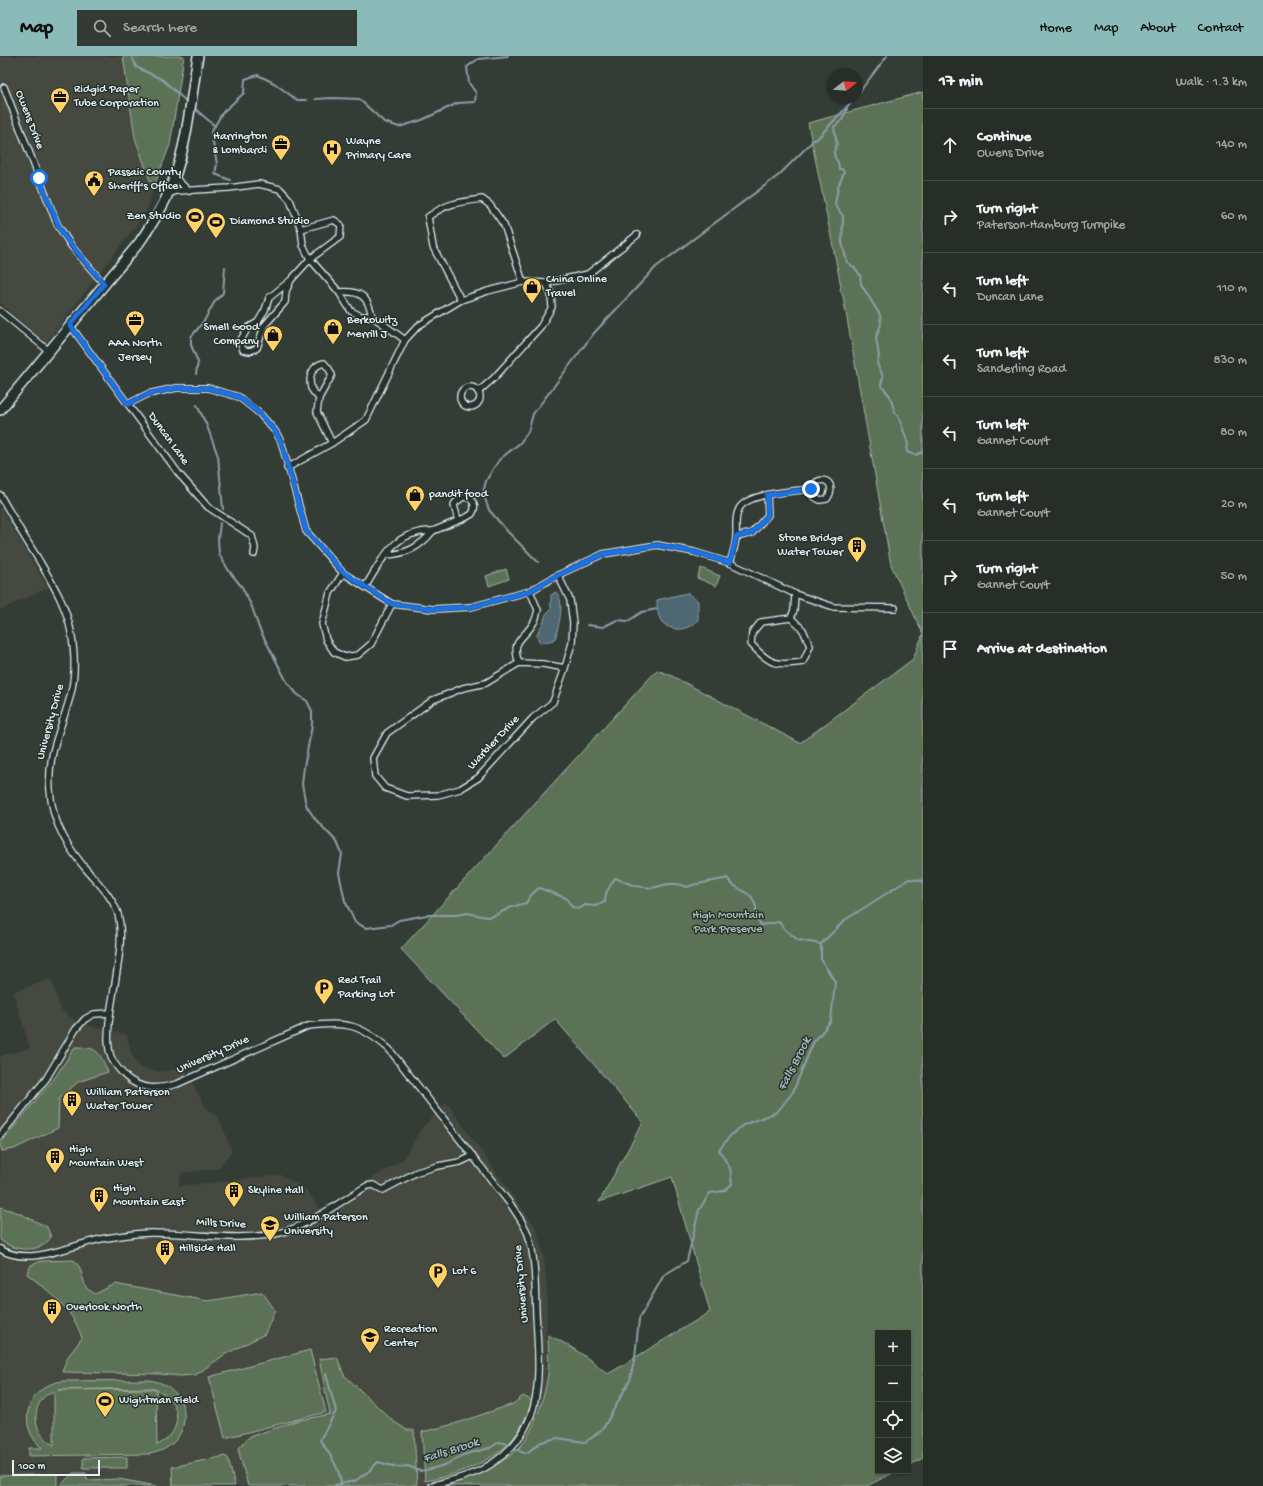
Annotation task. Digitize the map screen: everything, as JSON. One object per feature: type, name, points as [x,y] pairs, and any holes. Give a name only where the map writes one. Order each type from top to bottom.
[{"type":"main road","points":[[0,410],[145,234],[157,215],[168,194],[183,148],[198,56]]},
{"type":"street","name":"Owens Drive","points":[[4,87],[58,224],[72,247],[104,284]]},
{"type":"street","points":[[174,177],[189,191]]},
{"type":"street","points":[[168,194],[174,192],[259,184],[280,189],[290,200],[301,229],[303,245],[310,259],[339,292],[351,311],[361,316],[372,316],[405,340]]},
{"type":"street","points":[[461,300],[433,246],[428,224],[428,217],[450,204],[482,199],[490,205],[504,225],[523,282]]},
{"type":"street","points":[[291,280],[286,291],[285,302],[264,326],[256,348],[250,351],[243,350],[240,341],[243,335],[248,328],[258,322],[265,310],[269,298],[291,280],[310,259],[340,237],[341,225],[334,220],[301,229]]},
{"type":"street","points":[[288,468],[332,443],[366,420],[405,340],[418,326],[461,300],[523,282],[546,283],[588,274],[636,235]]},
{"type":"street","points":[[478,392],[494,378],[541,326],[552,307],[551,294],[546,283]]},
{"type":"street","points":[[339,292],[351,291],[362,295],[370,305],[372,316]]},
{"type":"street","points":[[0,311],[49,352]]},
{"type":"street","points":[[261,316],[268,321]]},
{"type":"street","name":"Duncan Lane","points":[[70,325],[195,494],[208,507],[252,536],[255,548],[254,554]]},
{"type":"street","points":[[319,398],[311,388],[310,376],[312,370],[317,364],[324,363],[332,375],[319,398],[317,412],[332,443]]},
{"type":"street","points":[[128,404],[148,394],[176,388],[208,388],[239,397],[260,414],[275,431],[281,442],[306,531],[343,572],[392,604],[433,609],[471,607],[530,591],[558,575],[603,554],[657,545],[694,552],[730,563],[795,594],[834,607],[895,608]]},
{"type":"street","points":[[730,563],[736,537],[736,521],[739,508],[752,498],[811,489]]},
{"type":"street","name":"University Drive","points":[[0,495],[55,588],[67,616],[71,630],[75,659],[74,674],[70,697],[53,750],[50,770],[50,790],[54,815],[63,838],[76,858],[106,892],[117,910],[120,921],[121,939],[110,1013],[108,1043],[111,1057],[118,1069],[130,1081],[148,1087],[160,1088],[177,1084],[308,1026],[327,1023],[344,1024],[360,1029],[374,1036],[389,1049],[473,1156],[520,1219],[533,1254],[539,1378],[532,1416],[525,1429],[513,1445],[497,1460],[482,1469],[431,1486]]},
{"type":"street","points":[[736,537],[752,533],[768,515],[767,495]]},
{"type":"street","points":[[386,554],[400,554],[415,548],[421,544],[433,531],[472,514],[474,511],[474,503],[470,498],[463,497],[455,503],[454,505],[458,520]]},
{"type":"street","points":[[365,587],[386,554],[399,539],[407,535],[423,531],[433,531]]},
{"type":"street","points":[[343,572],[330,593],[322,624],[326,640],[334,652],[345,657],[358,654],[362,651],[370,644],[392,604]]},
{"type":"street","name":"Warbler Drive","points":[[519,663],[486,683],[463,688],[433,700],[387,733],[373,758],[375,776],[385,788],[407,796],[438,795],[460,789],[478,778],[533,718],[553,702],[572,643],[573,623],[570,600],[558,575]]},
{"type":"street","points":[[530,591],[538,610],[534,623],[519,640],[515,653],[519,663],[543,664],[565,668]]},
{"type":"street","points":[[791,618],[794,610],[795,594]]},
{"type":"street","points":[[791,618],[803,630],[810,646],[803,662],[781,665],[763,657],[751,644],[752,633],[761,622],[791,618]]},
{"type":"street","points":[[0,1136],[46,1079],[76,1029],[85,1019],[94,1014],[110,1013]]},
{"type":"street","name":"Mills Drive","points":[[0,1248],[25,1256],[39,1255],[100,1239],[152,1232],[245,1238],[261,1236],[280,1232],[315,1218],[367,1186],[373,1185],[383,1190],[417,1172],[456,1163],[473,1156]]},
{"type":"shaded area","points":[[0,56],[123,56],[135,138],[153,189],[147,211],[46,343],[0,303]]},
{"type":"shaded area","points":[[0,506],[48,588],[0,610]]},
{"type":"shaded area","name":"William Paterson University","points":[[51,979],[61,1010],[80,1024],[127,1035],[131,1054],[140,1068],[162,1072],[184,1067],[205,1106],[220,1120],[232,1151],[219,1168],[182,1173],[178,1186],[281,1175],[305,1189],[321,1210],[402,1160],[423,1126],[447,1103],[536,1228],[544,1256],[547,1289],[546,1380],[543,1412],[569,1486],[0,1486],[0,1056],[30,1048],[13,992]]},
{"type":"green space","points":[[123,56],[184,56],[170,145],[153,189],[135,138]]},
{"type":"green space","points":[[923,92],[923,634],[891,565],[843,296],[840,290],[841,286],[808,123]]},
{"type":"green space","points":[[701,568],[720,576],[716,586],[697,578]]},
{"type":"green space","points":[[506,569],[509,579],[489,586],[486,576]]},
{"type":"green space","name":"High Mountain Park Preserve","points":[[923,634],[923,1458],[911,1464],[911,1330],[875,1330],[875,1474],[891,1474],[867,1486],[442,1486],[461,1480],[491,1467],[508,1457],[522,1444],[538,1414],[545,1392],[548,1367],[548,1335],[580,1353],[608,1374],[710,1312],[672,1177],[599,1202],[643,1122],[555,1019],[504,1059],[401,949],[657,670],[670,675],[800,743],[913,659]]},
{"type":"green space","points":[[75,1047],[89,1048],[97,1052],[108,1072],[78,1082],[59,1099],[58,1128],[14,1149],[2,1151],[0,1144],[56,1076]]},
{"type":"green space","points":[[0,1207],[19,1213],[47,1227],[51,1237],[47,1242],[37,1248],[20,1249],[9,1246],[0,1240]]},
{"type":"green space","points":[[74,1260],[80,1268],[86,1288],[95,1294],[115,1284],[208,1301],[262,1292],[275,1310],[265,1334],[224,1355],[196,1375],[180,1376],[159,1374],[62,1372],[67,1358],[82,1338],[73,1318],[67,1310],[60,1302],[27,1274],[31,1265],[42,1261]]},
{"type":"green space","points":[[310,1350],[326,1412],[225,1438],[209,1377]]},
{"type":"green space","points":[[337,1357],[344,1375],[393,1421],[407,1430],[414,1430],[417,1484],[410,1486],[248,1486],[238,1449],[249,1437],[296,1421],[330,1414],[319,1359]]},
{"type":"green space","name":"Wightman Field","points":[[149,1380],[164,1385],[175,1393],[182,1404],[184,1417],[182,1429],[175,1440],[164,1449],[149,1454],[29,1456],[29,1448],[42,1448],[33,1438],[29,1428],[27,1417],[29,1407],[34,1397],[42,1389],[52,1384],[64,1381]],"holes":[[[150,1388],[155,1390],[58,1390]],[[156,1390],[174,1405],[176,1423],[173,1431],[167,1439],[157,1445]],[[54,1391],[54,1445],[46,1440],[37,1426],[37,1409],[40,1402],[46,1395]]]},
{"type":"green space","points":[[523,1396],[533,1401],[518,1432],[502,1449],[482,1462],[460,1472],[425,1481],[422,1432],[454,1424],[513,1404]]},
{"type":"green space","points":[[225,1456],[228,1458],[235,1486],[173,1486],[172,1467]]},
{"type":"green space","points":[[127,1457],[127,1468],[83,1468],[83,1458]]},
{"type":"green space","points":[[73,1473],[86,1473],[87,1480],[119,1479],[157,1486],[62,1486],[62,1484]]},
{"type":"green space","points":[[57,1474],[57,1486],[0,1486],[0,1476]]},
{"type":"water","points":[[556,592],[559,597],[561,608],[556,637],[553,640],[540,643],[537,636],[539,629],[543,624],[546,614],[551,609],[551,595]]},
{"type":"water","points":[[687,593],[698,601],[698,620],[692,625],[680,629],[668,627],[659,617],[657,600]]},
{"type":"waterway","points":[[132,56],[136,67],[163,80],[188,103]]},
{"type":"waterway","points":[[315,99],[359,99],[384,122],[399,127],[422,120],[458,103],[475,102],[476,93],[469,83],[467,67],[478,59],[508,56]]},
{"type":"waterway","points":[[863,87],[887,56]]},
{"type":"waterway","points":[[230,180],[215,174],[217,164],[211,132],[223,112],[244,93],[245,79],[258,75],[274,83],[297,100],[306,100]]},
{"type":"waterway","points":[[538,562],[508,532],[489,510],[483,493],[486,481],[493,469],[500,459],[520,443],[528,432],[533,414],[594,333],[656,267],[779,175],[814,140],[817,139],[849,104]]},
{"type":"waterway","points":[[193,107],[215,126]]},
{"type":"waterway","points":[[847,109],[842,120],[834,127],[837,144],[834,152],[835,158],[838,162],[839,169],[842,169],[844,172],[838,187],[835,205],[843,216],[842,243],[847,262],[855,268],[860,275],[861,284],[880,315],[881,324],[876,338],[879,356],[877,364],[883,376],[881,385],[890,396],[895,413],[899,418],[908,444],[907,452],[915,455],[923,452]]},
{"type":"waterway","points":[[196,374],[198,362],[191,345],[191,337],[204,321],[215,301],[223,293],[225,267]]},
{"type":"waterway","points":[[197,405],[207,426],[218,456],[223,509]]},
{"type":"waterway","points":[[220,523],[218,539],[219,554],[229,571],[242,587],[252,607],[259,628],[287,682],[297,694],[307,701],[312,711],[312,726],[302,784],[305,800],[307,807],[316,820],[337,842],[342,854],[339,873],[345,901],[355,922],[366,928],[391,925],[399,920],[427,915],[457,915],[467,913],[487,917],[493,916],[512,907],[526,903],[531,895],[539,888],[566,898],[571,906],[579,909],[585,905],[595,906],[605,902],[606,893],[615,878],[635,886],[652,888],[668,884],[678,884],[687,887],[727,878],[732,884],[751,896],[756,906],[756,917],[761,925],[779,922],[783,928],[798,940],[821,944]]},
{"type":"waterway","points":[[587,625],[603,627],[617,620],[628,621],[642,612],[657,609]]},
{"type":"waterway","name":"Falls Brook","points":[[516,1449],[524,1453],[528,1452],[541,1442],[557,1438],[585,1442],[604,1427],[630,1380],[635,1357],[639,1319],[664,1275],[687,1261],[699,1210],[710,1193],[724,1191],[732,1184],[730,1168],[719,1150],[731,1135],[743,1125],[777,1112],[793,1092],[813,1043],[831,1021],[835,982],[821,959],[821,944],[845,920],[909,879],[923,881]]},
{"type":"waterway","points":[[326,1374],[336,1411],[320,1440],[339,1472],[341,1484]]},
{"type":"waterway","name":"Falls Brook","points":[[335,1486],[355,1481],[369,1471],[378,1462],[397,1467],[408,1466],[420,1471],[447,1464],[463,1455],[490,1448],[499,1442],[508,1444]]},
{"type":"place","name":"Ridgid Paper Tube Corporation","points":[[60,114]]},
{"type":"place","name":"Harrington & Lombardi","points":[[281,161]]},
{"type":"place","name":"Wayne Primary Care","points":[[332,166]]},
{"type":"place","name":"Passaic County Sheriff's Office","points":[[94,197]]},
{"type":"place","name":"Zen Studio","points":[[195,234]]},
{"type":"place","name":"Diamond Studio","points":[[216,239]]},
{"type":"place","name":"China Online Travel","points":[[532,304]]},
{"type":"place","name":"AAA North Jersey","points":[[135,337]]},
{"type":"place","name":"Berkowitz Merrill J","points":[[333,345]]},
{"type":"place","name":"Smell Good Company","points":[[273,352]]},
{"type":"place","name":"pandit food","points":[[415,512]]},
{"type":"place","name":"Stone Bridge Water Tower","points":[[857,563]]},
{"type":"place","name":"Red Trail Parking Lot","points":[[324,1005]]},
{"type":"place","name":"William Paterson Water Tower","points":[[72,1117]]},
{"type":"place","name":"High Mountain West","points":[[55,1174]]},
{"type":"place","name":"Skyline Hall","points":[[234,1208]]},
{"type":"place","name":"High Mountain East","points":[[99,1213]]},
{"type":"place","name":"William Paterson University","points":[[270,1242]]},
{"type":"place","name":"Hillside Hall","points":[[165,1266]]},
{"type":"place","name":"Lot 6","points":[[438,1289]]},
{"type":"place","name":"Overlook North","points":[[52,1325]]},
{"type":"place","name":"Recreation Center","points":[[370,1354]]},
{"type":"place","name":"Wightman Field","points":[[105,1418]]},
{"type":"route","points":[[39,178],[64,236],[104,284],[70,325],[128,404],[148,394],[176,388],[208,388],[239,397],[260,414],[275,431],[281,442],[306,531],[343,572],[392,604],[433,609],[471,607],[530,591],[558,575],[603,554],[657,545],[694,552],[730,563],[736,537],[752,533],[768,515],[769,504],[767,495],[811,489]]}]
